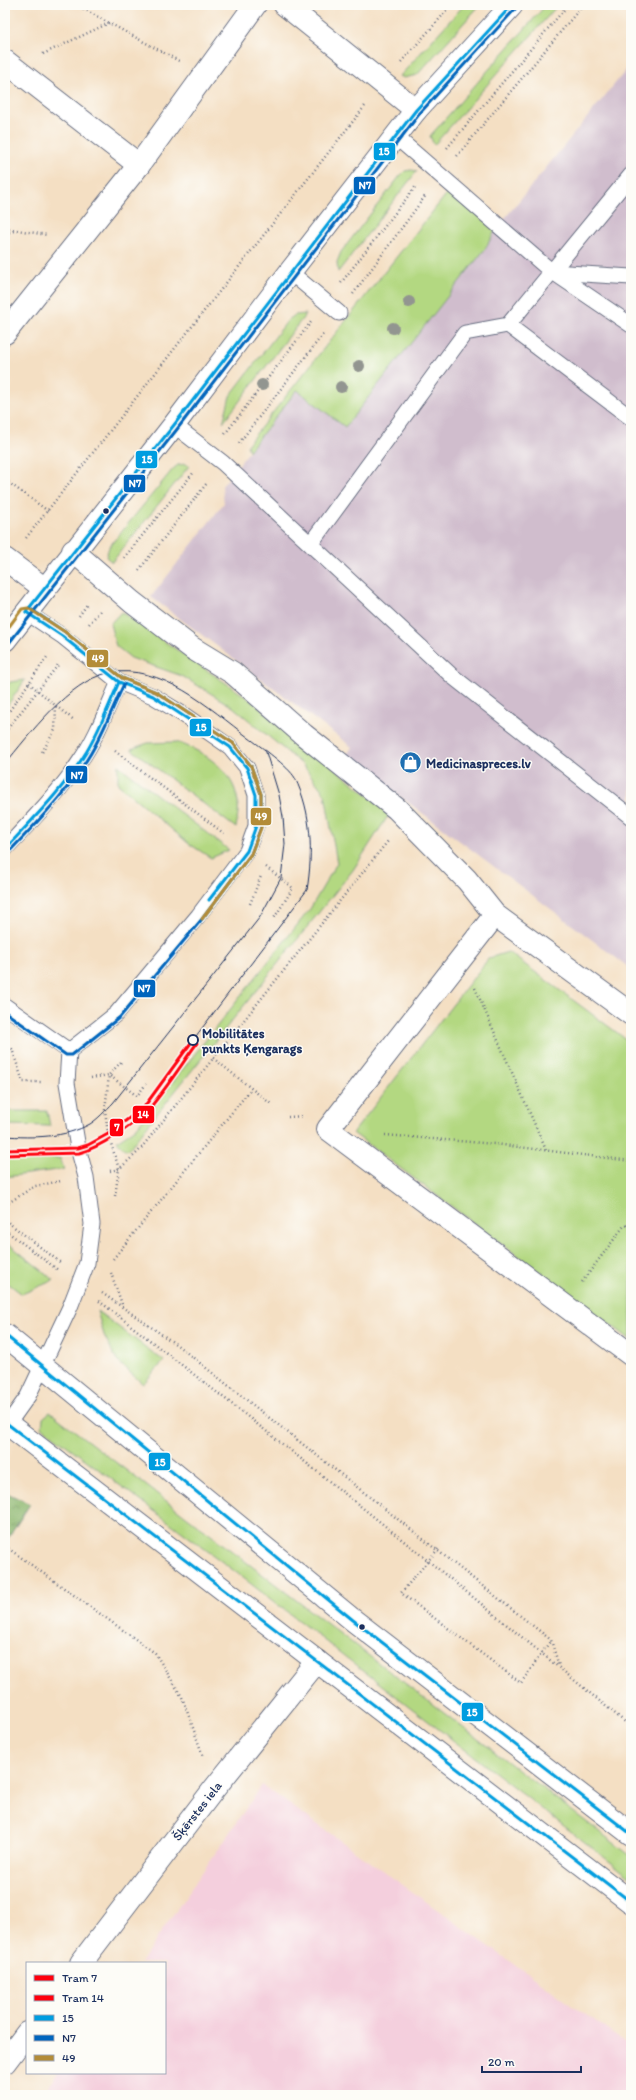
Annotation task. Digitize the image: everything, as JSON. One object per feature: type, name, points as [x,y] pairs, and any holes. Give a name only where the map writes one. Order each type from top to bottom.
[{"type":"main road","points":[[5,334],[139,165],[256,5]]},
{"type":"main road","points":[[284,5],[416,110]]},
{"type":"main road","points":[[5,640],[174,425],[395,136],[416,110],[512,5]]},
{"type":"main road","points":[[9,65],[139,165]]},
{"type":"main road","points":[[74,551],[105,580],[186,643],[233,673],[406,819],[468,880],[495,915],[631,1014]]},
{"type":"main road","points":[[7,560],[45,589]]},
{"type":"main road","points":[[495,915],[328,1129],[631,1355]]},
{"type":"main road","points":[[5,1335],[353,1620],[631,1834]]},
{"type":"main road","points":[[7,1423],[631,1902]]},
{"type":"main road","name":"Šķērstes iela","points":[[82,1962],[214,1789],[317,1660]]},
{"type":"main road","points":[[5,2062],[26,2034]]},
{"type":"lane","points":[[395,136],[432,166],[552,272],[631,325]]},
{"type":"lane","points":[[311,543],[465,333],[508,325],[631,175]]},
{"type":"lane","points":[[290,272],[339,312]]},
{"type":"lane","points":[[552,272],[631,277]]},
{"type":"lane","points":[[508,325],[631,418]]},
{"type":"lane","points":[[174,425],[311,543],[452,676],[631,817]]},
{"type":"lane","points":[[7,1423],[28,1396],[80,1283],[87,1263],[92,1224],[86,1177],[78,1148],[67,1083],[69,1051],[121,1008],[198,916],[246,851],[256,826],[256,795],[247,768],[230,747],[184,715],[153,696],[119,682],[62,636],[26,612]]},
{"type":"lane","points":[[5,849],[50,801],[80,761],[95,736],[119,682]]},
{"type":"lane","points":[[616,805],[631,800]]},
{"type":"lane","points":[[5,1006],[69,1051]]},
{"type":"path","points":[[76,5],[180,62],[203,77]]},
{"type":"path","points":[[7,560],[48,511],[382,83],[452,5]]},
{"type":"path","points":[[209,454],[432,166],[568,5]]},
{"type":"path","points":[[9,65],[109,23]]},
{"type":"path","points":[[5,228],[15,231],[79,240]]},
{"type":"path","points":[[5,233],[15,231]]},
{"type":"path","points":[[5,480],[48,511]]},
{"type":"path","points":[[29,683],[56,706],[293,888],[273,920]]},
{"type":"path","points":[[41,754],[55,730],[56,706]]},
{"type":"path","points":[[5,1205],[35,1186],[86,1177],[119,1169],[138,1152],[406,819]]},
{"type":"path","points":[[250,904],[265,867]]},
{"type":"path","points":[[461,958],[546,1150]]},
{"type":"path","points":[[213,1058],[271,1104]]},
{"type":"path","points":[[115,1204],[119,1169],[108,1134],[105,1110],[109,1076],[121,1062]]},
{"type":"path","points":[[109,1257],[109,1264],[251,1089]]},
{"type":"path","points":[[377,1135],[495,1144],[631,1161]]},
{"type":"path","points":[[5,1220],[80,1283],[429,1560],[631,1727]]},
{"type":"path","points":[[565,1306],[624,1226],[631,1224]]},
{"type":"path","points":[[5,1230],[80,1283],[123,1307],[178,1345],[438,1549],[551,1640],[559,1667]]},
{"type":"path","points":[[110,1271],[123,1307]]},
{"type":"path","points":[[5,1546],[155,1653],[182,1697],[214,1789]]},
{"type":"path","points":[[438,1549],[401,1593],[521,1683],[551,1640]]},
{"type":"shaded area","points":[[631,64],[631,969],[346,756],[352,747],[151,597],[224,503],[222,486],[297,390],[345,427],[485,249],[496,229]]},
{"type":"shaded area","points":[[262,1785],[631,2047],[631,2095],[42,2095],[58,2074],[166,2074],[166,1962],[141,1962]]},
{"type":"green space","points":[[464,5],[480,5],[417,75],[404,78],[400,76]]},
{"type":"green space","points":[[546,5],[558,5],[434,145],[430,136]]},
{"type":"green space","points":[[405,171],[417,171],[338,272],[337,262],[341,252],[400,176]]},
{"type":"green space","points":[[449,191],[496,229],[485,249],[345,427],[297,390],[249,451],[247,445]]},
{"type":"green space","points":[[306,314],[223,423],[230,396],[288,320],[295,315]]},
{"type":"green space","points":[[185,464],[189,466],[112,562],[106,557],[109,547],[173,469],[178,465]]},
{"type":"green space","points":[[121,612],[245,696],[390,813],[353,870],[128,1150],[123,1148],[117,1141],[136,1128],[310,909],[337,863],[325,794],[303,765],[233,707],[182,676],[131,658],[116,646],[110,624]]},
{"type":"green space","points":[[25,680],[5,709],[5,689],[10,682]]},
{"type":"green space","points":[[176,742],[207,757],[224,772],[231,781],[236,792],[238,803],[236,828],[131,749],[148,743]]},
{"type":"green space","points":[[118,765],[229,850],[211,858],[188,843],[118,784]]},
{"type":"green space","points":[[508,952],[631,1043],[631,1340],[353,1133],[489,958]]},
{"type":"green space","points":[[5,1111],[47,1111],[50,1126],[5,1125]]},
{"type":"green space","points":[[5,1156],[60,1158],[64,1169],[5,1177]]},
{"type":"green space","points":[[5,1241],[54,1280],[22,1294],[5,1281]]},
{"type":"green space","points":[[97,1311],[164,1361],[143,1384],[117,1361],[104,1335]]},
{"type":"green space","points":[[50,1412],[631,1856],[631,1878],[233,1570],[42,1427],[43,1418]]},
{"type":"green space","points":[[5,1492],[30,1504],[5,1543]]},
{"type":"tram line","points":[[5,764],[51,711],[79,687],[93,678],[108,673],[128,672],[147,675],[166,681],[184,690],[267,751],[292,773],[301,791],[310,833],[310,862],[307,890],[193,1040]]},
{"type":"tram line","points":[[5,1136],[49,1136],[80,1129],[96,1120],[113,1103],[260,917],[281,878],[285,844],[283,817],[279,795],[265,749]]},
{"type":"tram line","name":"7","points":[[5,1150],[78,1148],[88,1145],[108,1134],[144,1107],[193,1040]]},
{"type":"tram line","name":"14","points":[[5,1155],[79,1153],[106,1141],[134,1122],[148,1110],[197,1043]]},
{"type":"transit line","name":"15","points":[[26,612],[174,425],[416,110],[512,5]]},
{"type":"transit line","name":"N7","points":[[9,643],[178,428],[420,113],[516,8]]},
{"type":"transit line","name":"49","points":[[5,632],[22,609],[28,608],[65,632],[122,678],[156,692],[233,743],[251,766],[261,794],[261,828],[251,854],[202,919]]},
{"type":"transit line","name":"N7","points":[[5,1012],[66,1055],[72,1055],[120,1017],[202,919],[251,854],[261,827],[261,794],[251,766],[233,743],[156,692],[122,678],[65,632],[29,608]]},
{"type":"transit line","name":"15","points":[[26,612],[62,636],[119,682],[153,696],[230,747],[247,768],[256,795],[256,826],[247,851],[209,900]]},
{"type":"transit line","name":"15","points":[[5,849],[49,802],[87,751],[119,682]]},
{"type":"transit line","name":"N7","points":[[9,852],[53,805],[82,767],[100,736],[124,684]]},
{"type":"transit line","name":"15","points":[[5,1335],[353,1620],[631,1834]]},
{"type":"transit line","name":"15","points":[[5,1422],[631,1902]]},
{"type":"place","name":"Medicinaspreces.lv","points":[[411,763]]},
{"type":"place","name":"Mobilitātes punkts Ķengarags","points":[[193,1040]]}]
